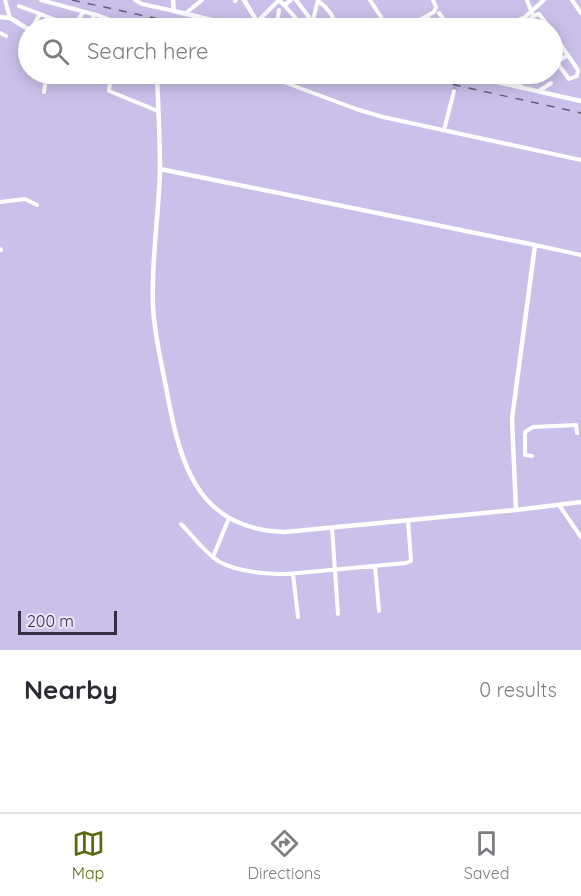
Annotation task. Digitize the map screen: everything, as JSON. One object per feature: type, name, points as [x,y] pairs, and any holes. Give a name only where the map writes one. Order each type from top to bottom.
[{"type":"street","points":[[5,0],[10,18]]},
{"type":"street","points":[[41,0],[104,18]]},
{"type":"street","points":[[135,0],[205,18]]},
{"type":"street","points":[[144,4],[148,0]]},
{"type":"street","points":[[173,0],[174,11]]},
{"type":"street","points":[[186,13],[202,0]]},
{"type":"street","points":[[244,0],[255,18]]},
{"type":"street","points":[[261,18],[279,0],[296,18]]},
{"type":"street","points":[[284,5],[294,0],[308,18]]},
{"type":"street","points":[[314,18],[318,0],[326,6],[334,18]]},
{"type":"street","points":[[370,0],[382,18]]},
{"type":"street","points":[[423,18],[436,8],[432,0]]},
{"type":"street","points":[[527,0],[532,14]]},
{"type":"street","points":[[530,18],[544,0]]},
{"type":"street","points":[[572,0],[581,13]]},
{"type":"street","points":[[19,6],[53,18]]},
{"type":"street","points":[[278,18],[279,10]]},
{"type":"street","points":[[80,18],[83,12]]},
{"type":"street","points":[[285,12],[290,18]]},
{"type":"street","points":[[439,13],[443,18]]},
{"type":"street","points":[[37,18],[40,14]]},
{"type":"street","points":[[93,18],[94,14]]},
{"type":"street","points":[[524,18],[532,14],[539,14],[542,18]]},
{"type":"street","points":[[0,17],[10,18],[18,22]]},
{"type":"street","points":[[0,33],[6,36]]},
{"type":"street","points":[[563,48],[578,70],[577,76],[569,79],[563,70]]},
{"type":"street","points":[[563,58],[568,55]]},
{"type":"street","points":[[44,92],[45,84]]},
{"type":"street","points":[[110,84],[109,91],[158,111]]},
{"type":"street","points":[[157,84],[160,169],[153,305],[157,340],[171,418],[185,464],[197,489],[207,501],[229,518],[273,531],[332,528],[581,502]]},
{"type":"street","points":[[289,84],[356,109],[581,160]]},
{"type":"street","points":[[505,84],[581,101]]},
{"type":"street","points":[[518,87],[521,84]]},
{"type":"street","points":[[538,91],[549,84]]},
{"type":"street","points":[[444,130],[454,91]]},
{"type":"street","points":[[160,169],[581,255]]},
{"type":"street","points":[[0,202],[25,199],[37,205]]},
{"type":"street","points":[[516,510],[512,419],[535,245]]},
{"type":"street","points":[[532,456],[525,455],[524,438],[525,432],[533,427],[576,425],[576,433]]},
{"type":"street","points":[[513,439],[524,438]]},
{"type":"street","points":[[559,504],[581,537]]},
{"type":"street","points":[[213,557],[229,518]]},
{"type":"street","points":[[181,524],[213,557],[226,564],[272,574],[293,574],[411,561],[408,520]]},
{"type":"street","points":[[332,528],[338,614]]},
{"type":"street","points":[[375,566],[379,611]]},
{"type":"street","points":[[293,574],[298,617]]},
{"type":"tunnel","points":[[454,91],[456,84]]},
{"type":"railway","points":[[72,0],[154,18]]},
{"type":"railway","points":[[451,84],[581,113]]}]
